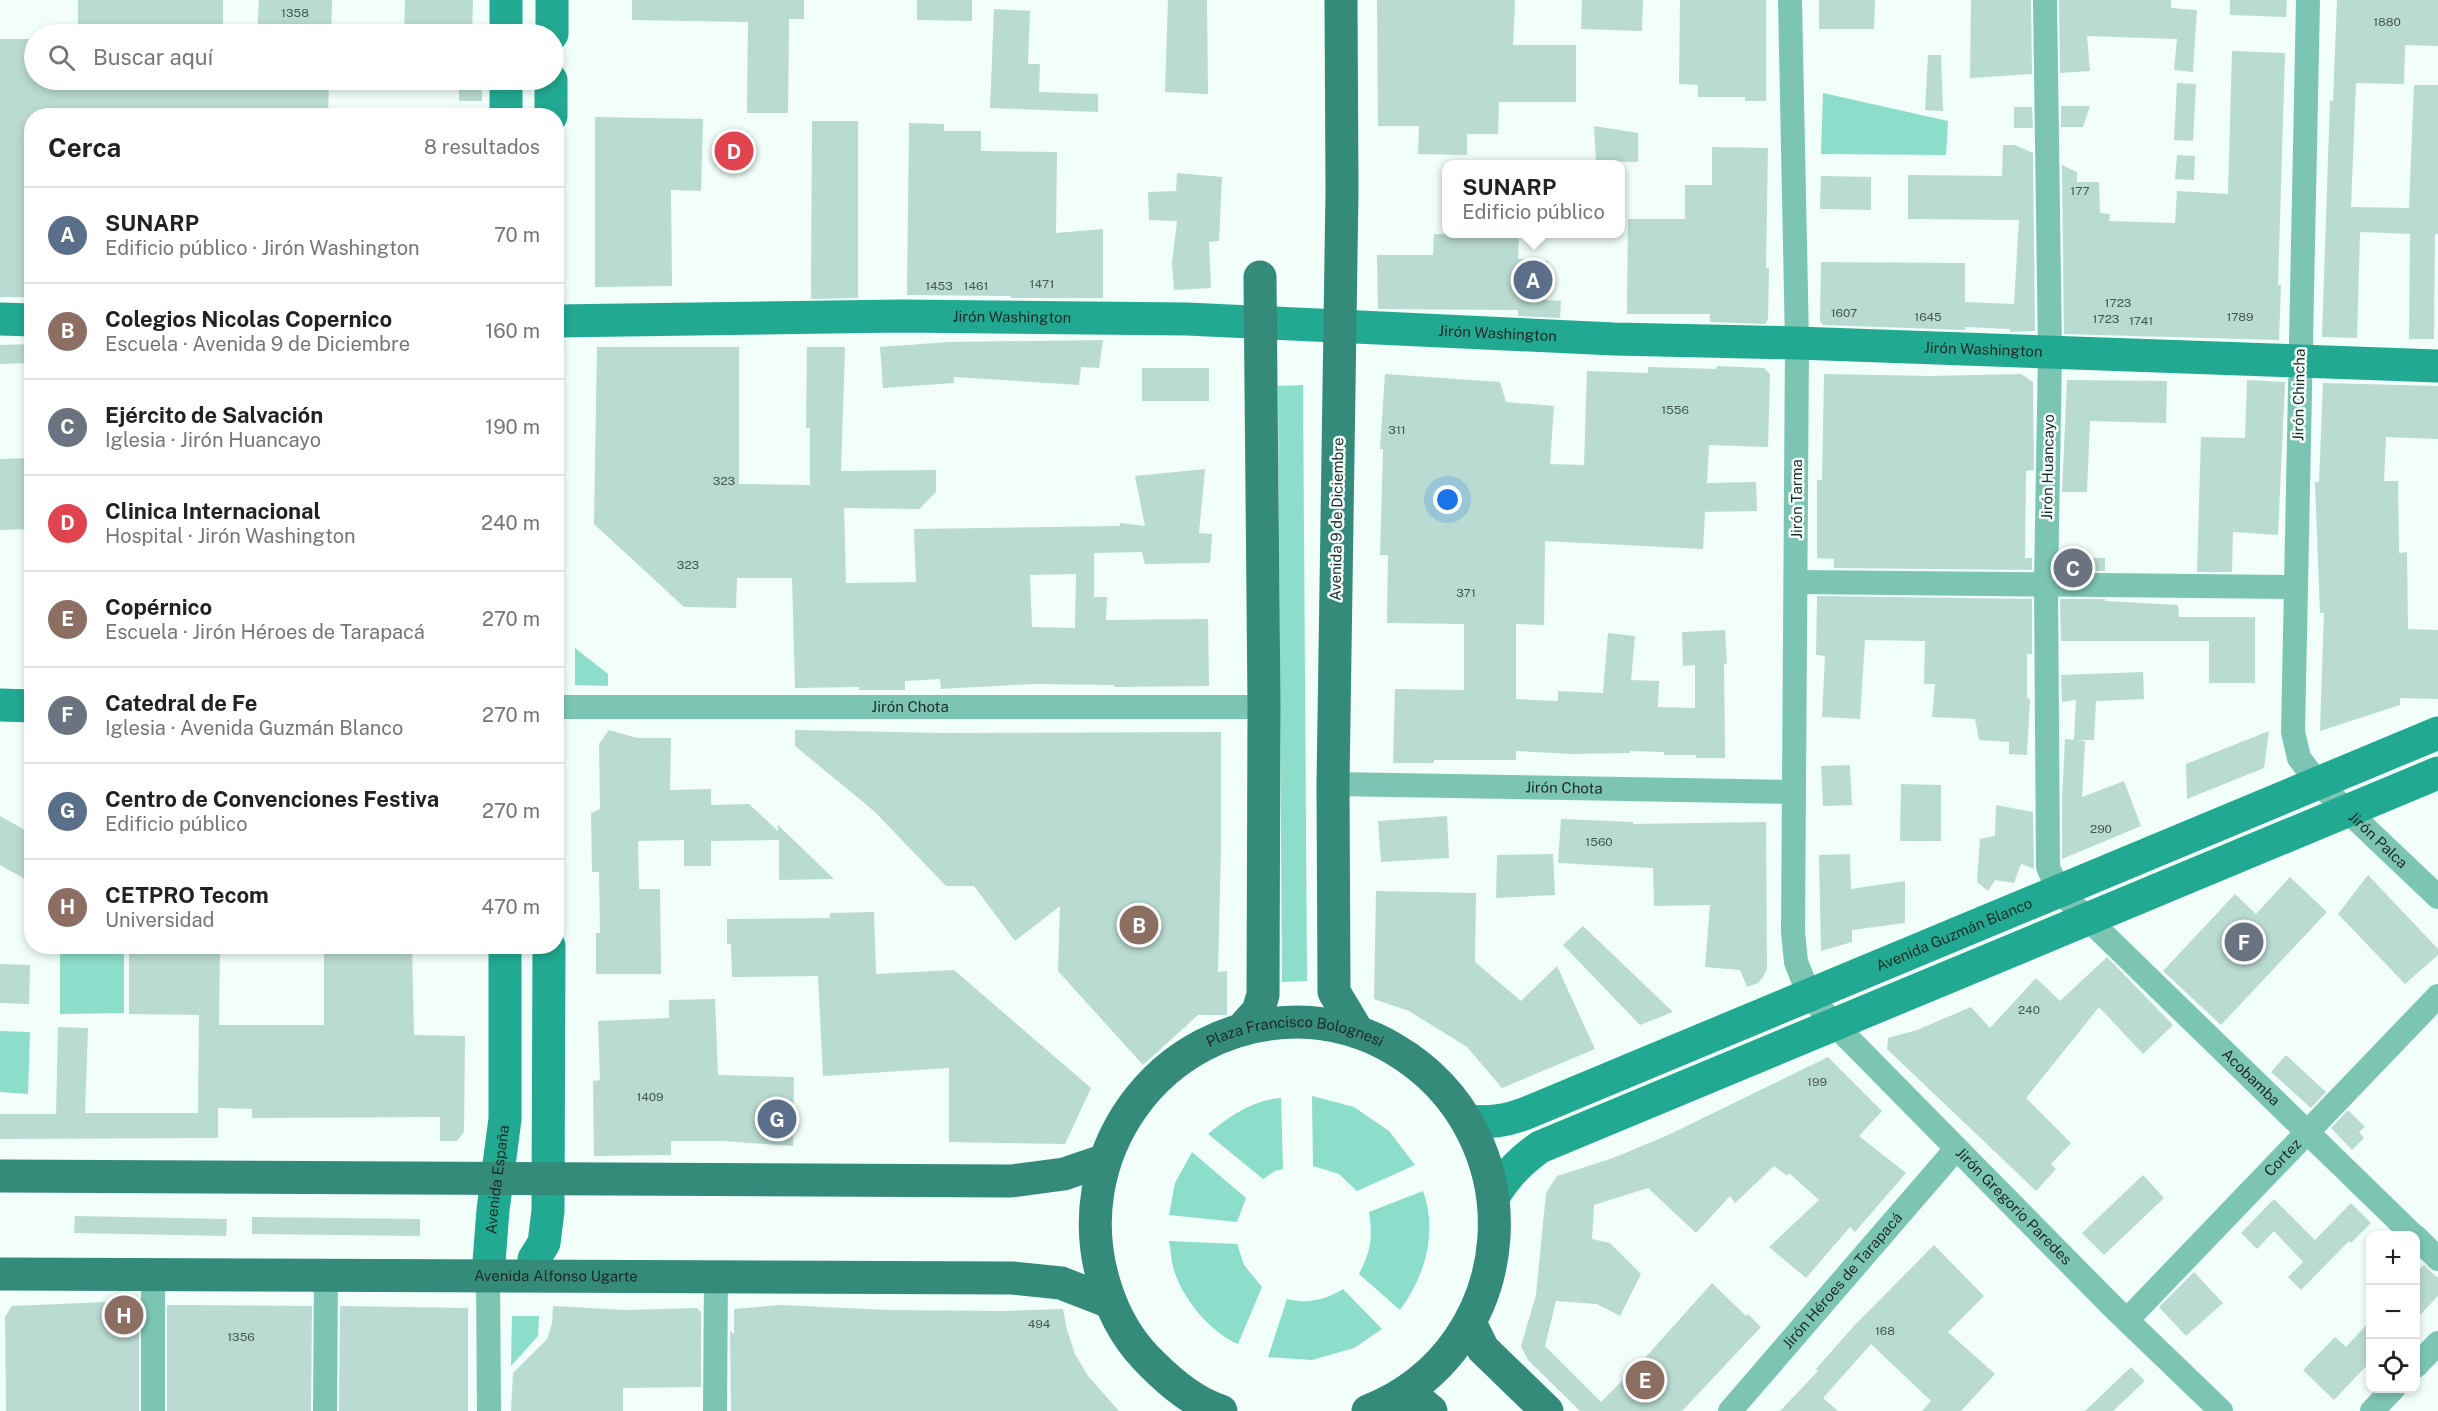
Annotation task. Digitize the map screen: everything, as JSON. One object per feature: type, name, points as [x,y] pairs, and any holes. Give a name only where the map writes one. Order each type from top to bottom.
[{"type":"main road","name":"Avenida 9 de Diciembre","points":[[1341,0],[1342,191],[1333,784],[1334,992],[1358,1032]]},
{"type":"main road","points":[[1241,1030],[1258,1011],[1263,995],[1264,707],[1260,277]]},
{"type":"main road","name":"Plaza Francisco Bolognesi","points":[[1202,1407],[1144,1357],[1125,1330],[1110,1302],[1095,1245],[1097,1192],[1105,1160],[1115,1134],[1129,1111],[1166,1069],[1214,1039],[1270,1024],[1299,1022],[1329,1025],[1358,1032],[1384,1043],[1409,1058],[1431,1076],[1451,1097],[1467,1121],[1480,1148],[1494,1196],[1495,1229],[1492,1262],[1483,1293],[1470,1323],[1432,1371],[1419,1401],[1368,1411]]},
{"type":"main road","points":[[0,1176],[1011,1181],[1064,1174],[1105,1160]]},
{"type":"main road","name":"Avenida Alfonso Ugarte","points":[[0,1274],[1034,1279],[1061,1283],[1110,1302]]},
{"type":"main road","points":[[1470,1323],[1483,1349],[1547,1411]]},
{"type":"street","points":[[506,0],[506,24]]},
{"type":"street","points":[[552,0],[552,24]]},
{"type":"street","name":"Jirón Tarma","points":[[1790,0],[1797,343],[1793,932],[1796,963],[1809,995]]},
{"type":"street","name":"Jirón Huancayo","points":[[2045,0],[2050,353],[2046,584],[2048,867],[2058,890],[2088,920]]},
{"type":"street","name":"Jirón Chincha","points":[[2308,0],[2293,732],[2299,758],[2318,783]]},
{"type":"street","points":[[506,90],[506,108]]},
{"type":"street","points":[[551,90],[551,108]]},
{"type":"street","name":"Jirón Washington","points":[[564,321],[922,316],[1187,319],[1340,328],[1614,339],[1797,343],[2438,366]]},
{"type":"street","points":[[0,320],[24,320]]},
{"type":"street","points":[[1797,582],[2296,587]]},
{"type":"street","points":[[0,705],[24,706]]},
{"type":"street","name":"Jirón Chota","points":[[564,707],[1264,707]]},
{"type":"street","name":"Avenida Guzmán Blanco","points":[[1467,1121],[1490,1123],[1510,1120],[2438,733]]},
{"type":"street","points":[[1494,1196],[1505,1177],[1523,1159],[1540,1147],[2438,773]]},
{"type":"street","name":"Jirón Palca","points":[[2318,783],[2438,897]]},
{"type":"street","name":"Jirón Chota","points":[[1333,784],[1794,792]]},
{"type":"street","name":"Acobamba","points":[[2088,920],[2410,1231]]},
{"type":"street","name":"Avenida España","points":[[489,1411],[489,1248],[505,1119],[506,954]]},
{"type":"street","points":[[534,1259],[544,1243],[547,1230],[549,954]]},
{"type":"street","name":"Jirón Gregorio Paredes","points":[[1809,995],[1835,1025],[1956,1149],[2221,1411]]},
{"type":"street","name":"Cortez","points":[[2127,1320],[2438,996]]},
{"type":"street","name":"Jirón Héroes de Tarapacá","points":[[1730,1411],[1956,1149]]},
{"type":"street","name":"Acobamba","points":[[2420,1241],[2438,1259]]},
{"type":"street","points":[[153,1275],[153,1411]]},
{"type":"street","points":[[325,1411],[326,1275]]},
{"type":"street","points":[[715,1411],[716,1276]]},
{"type":"street","points":[[2420,1361],[2438,1343]]},
{"type":"street","points":[[2372,1411],[2390,1393]]},
{"type":"green space","points":[[1823,93],[1948,121],[1946,155],[1821,154]]},
{"type":"green space","points":[[1303,385],[1307,981],[1282,982],[1278,386]]},
{"type":"green space","points":[[575,648],[608,674],[608,686],[575,685]]},
{"type":"green space","points":[[60,954],[124,954],[124,1013],[60,1014]]},
{"type":"green space","points":[[0,1031],[30,1032],[28,1094],[0,1092]]},
{"type":"green space","points":[[1312,1096],[1354,1107],[1389,1131],[1415,1165],[1357,1191],[1339,1174],[1313,1166]]},
{"type":"green space","points":[[1281,1098],[1283,1169],[1263,1179],[1208,1134],[1242,1110],[1261,1102]]},
{"type":"green space","points":[[1192,1152],[1246,1198],[1237,1222],[1169,1215],[1175,1183]]},
{"type":"green space","points":[[1423,1191],[1427,1206],[1429,1238],[1416,1283],[1400,1310],[1359,1274],[1370,1244],[1369,1212]]},
{"type":"green space","points":[[1169,1241],[1237,1244],[1244,1265],[1262,1287],[1238,1344],[1218,1332],[1191,1303],[1174,1270]]},
{"type":"green space","points":[[1343,1289],[1382,1329],[1354,1348],[1312,1360],[1268,1357],[1287,1299],[1316,1300]]},
{"type":"green space","points":[[512,1316],[539,1316],[538,1336],[511,1366]]},
{"type":"building","points":[[78,0],[223,0],[223,24],[78,24]]},
{"type":"building","points":[[259,0],[332,0],[331,24],[258,24]]},
{"type":"building","points":[[405,0],[473,0],[472,24],[404,24]]},
{"type":"building","points":[[632,0],[804,0],[804,19],[789,19],[788,113],[747,113],[748,22],[632,20]]},
{"type":"building","points":[[917,0],[972,0],[972,21],[917,20]]},
{"type":"building","points":[[1168,0],[1207,0],[1208,94],[1165,92]]},
{"type":"building","points":[[1377,0],[1515,0],[1513,45],[1576,45],[1576,102],[1499,102],[1498,134],[1467,134],[1467,155],[1418,154],[1419,126],[1378,126]]},
{"type":"building","points":[[1582,0],[1643,0],[1642,31],[1581,29]]},
{"type":"building","points":[[1680,0],[1766,0],[1766,101],[1745,101],[1745,97],[1698,97],[1698,85],[1679,84]]},
{"type":"building","points":[[1819,0],[1875,0],[1874,29],[1819,29]]},
{"type":"building","points":[[1971,0],[2031,0],[2032,74],[1970,78]]},
{"type":"building","points":[[2059,0],[2171,0],[2171,8],[2197,10],[2193,72],[2174,70],[2177,39],[2087,36],[2090,71],[2060,73]]},
{"type":"building","points":[[2230,0],[2287,0],[2286,17],[2230,15]]},
{"type":"building","points":[[2337,0],[2438,0],[2438,46],[2405,45],[2404,84],[2356,83],[2351,207],[2409,208],[2414,85],[2438,85],[2438,234],[2435,234],[2434,339],[2409,339],[2410,234],[2360,232],[2357,338],[2322,337],[2330,100],[2333,101]]},
{"type":"building","points":[[994,9],[1030,11],[1028,64],[1040,64],[1039,92],[1098,94],[1098,112],[990,108]]},
{"type":"building","points":[[0,39],[24,39],[24,90],[329,90],[328,108],[24,108],[24,297],[0,297]]},
{"type":"building","points":[[2232,51],[2285,53],[2278,285],[2281,285],[2279,340],[2064,334],[2062,165],[2077,172],[2077,182],[2099,182],[2100,213],[2110,214],[2109,221],[2175,223],[2177,191],[2228,194]]},
{"type":"building","points":[[1928,55],[1941,55],[1943,111],[1925,110]]},
{"type":"building","points":[[2177,83],[2196,84],[2193,141],[2174,140]]},
{"type":"building","points":[[459,90],[482,90],[482,101],[459,101]]},
{"type":"building","points":[[2061,106],[2090,106],[2083,127],[2061,127]]},
{"type":"building","points":[[2014,107],[2032,107],[2033,128],[2014,128]]},
{"type":"building","points":[[595,117],[703,119],[701,191],[671,190],[672,286],[595,287]]},
{"type":"building","points":[[812,121],[858,121],[858,298],[811,299]]},
{"type":"building","points":[[909,123],[944,124],[944,131],[981,131],[981,151],[1057,152],[1056,233],[1103,229],[1103,298],[907,295]]},
{"type":"building","points":[[1594,126],[1638,133],[1638,162],[1596,160]]},
{"type":"building","points":[[2003,145],[2015,145],[2033,153],[2035,331],[2010,332],[2010,329],[1965,327],[1965,330],[1823,325],[1820,321],[1821,262],[1965,263],[1965,302],[2014,304],[2019,220],[1908,219],[1908,175],[2002,176]]},
{"type":"building","points":[[1712,147],[1768,148],[1766,268],[1769,268],[1768,319],[1765,324],[1710,322],[1710,314],[1627,314],[1628,219],[1685,219],[1685,185],[1712,185]]},
{"type":"building","points":[[2177,155],[2195,156],[2194,180],[2175,179]]},
{"type":"building","points":[[1177,173],[1222,177],[1219,241],[1209,242],[1211,288],[1174,290],[1172,263],[1177,221],[1149,220],[1148,192],[1176,191]]},
{"type":"building","points":[[1821,176],[1871,177],[1871,210],[1820,209]]},
{"type":"building","points":[[1434,234],[1442,234],[1442,238],[1519,238],[1518,259],[1548,261],[1546,300],[1561,301],[1560,318],[1518,316],[1518,310],[1378,309],[1377,255],[1433,255]]},
{"type":"building","points":[[1103,340],[1099,368],[1081,367],[1079,385],[954,377],[954,383],[883,388],[880,347],[949,342]]},
{"type":"building","points":[[24,344],[24,363],[0,364],[0,345]]},
{"type":"building","points":[[597,347],[739,347],[739,484],[810,485],[810,428],[806,428],[807,347],[845,347],[841,471],[936,470],[936,492],[919,509],[844,508],[846,583],[916,582],[914,529],[1120,526],[1120,523],[1145,526],[1135,476],[1205,469],[1199,533],[1212,534],[1210,563],[1145,564],[1142,552],[1094,553],[1094,597],[1107,597],[1106,620],[1208,619],[1209,686],[1114,687],[1114,685],[1034,684],[941,689],[940,679],[905,681],[905,690],[859,690],[859,687],[795,688],[792,578],[737,578],[736,608],[684,607],[594,524]],"holes":[[[1076,574],[1075,628],[1032,627],[1030,575]]]},
{"type":"building","points":[[1717,366],[1764,368],[1770,374],[1768,447],[1709,445],[1707,483],[1756,482],[1757,511],[1705,512],[1703,549],[1545,541],[1544,625],[1516,624],[1516,699],[1558,701],[1558,691],[1603,693],[1608,633],[1635,636],[1631,680],[1659,681],[1658,707],[1695,708],[1695,665],[1683,666],[1682,632],[1725,630],[1727,664],[1724,664],[1725,758],[1664,755],[1664,752],[1573,754],[1516,751],[1516,760],[1434,760],[1434,763],[1393,763],[1395,689],[1464,690],[1464,624],[1387,623],[1388,555],[1380,555],[1383,449],[1380,449],[1385,374],[1500,382],[1506,402],[1554,406],[1550,464],[1584,465],[1587,371],[1648,373],[1648,367],[1716,369]]},
{"type":"building","points":[[1142,368],[1209,368],[1209,401],[1142,401]]},
{"type":"building","points":[[1824,374],[1931,376],[2021,374],[2033,382],[2034,470],[2026,471],[2025,558],[2032,558],[2032,570],[1834,568],[1834,559],[1817,558],[1817,480],[1822,480]]},
{"type":"building","points":[[2067,380],[2167,381],[2166,423],[2090,421],[2087,492],[2062,492]]},
{"type":"building","points":[[2247,380],[2285,382],[2278,535],[2233,532],[2232,572],[2197,572],[2201,437],[2245,438]]},
{"type":"building","points":[[2323,383],[2438,386],[2438,439],[2386,437],[2384,481],[2398,481],[2399,553],[2407,552],[2408,629],[2438,630],[2438,699],[2400,698],[2400,705],[2320,731],[2324,613],[2320,613],[2315,482],[2319,482]]},
{"type":"building","points":[[24,458],[24,529],[0,530],[0,459]]},
{"type":"building","points":[[2061,558],[2105,558],[2105,571],[2060,570]]},
{"type":"building","points":[[1817,596],[2032,599],[2032,654],[2027,654],[2027,698],[2030,699],[2027,755],[2009,754],[2009,742],[1979,740],[1975,719],[1932,717],[1935,684],[1924,684],[1925,641],[1865,640],[1860,719],[1822,717],[1825,656],[1816,655]]},
{"type":"building","points":[[2060,599],[2105,599],[2105,601],[2178,605],[2179,617],[2255,617],[2255,683],[2209,683],[2209,641],[2061,641]]},
{"type":"building","points":[[2143,672],[2144,699],[2096,701],[2094,740],[2076,740],[2085,741],[2082,797],[2124,781],[2141,826],[2062,859],[2065,739],[2074,740],[2076,700],[2062,702],[2061,675]]},
{"type":"building","points":[[609,730],[637,738],[671,738],[670,790],[711,789],[711,805],[749,804],[778,831],[778,825],[834,879],[779,880],[779,840],[711,841],[711,866],[684,866],[684,840],[638,841],[639,889],[660,889],[661,974],[596,974],[596,933],[600,933],[599,872],[592,872],[591,813],[600,809],[599,744]]},
{"type":"building","points":[[795,730],[946,733],[1221,732],[1218,972],[1227,971],[1227,1015],[1198,1015],[1143,1065],[1058,971],[1060,906],[1015,941],[974,886],[946,886],[874,811],[795,746]]},
{"type":"building","points":[[2269,731],[2264,768],[2187,799],[2186,764]]},
{"type":"building","points":[[1850,765],[1852,805],[1823,806],[1821,766]]},
{"type":"building","points":[[1901,784],[1941,785],[1941,841],[1900,841]]},
{"type":"building","points":[[1996,805],[2033,812],[2034,869],[2021,864],[2014,883],[1995,880],[1988,891],[1977,882],[1980,839],[1995,836]]},
{"type":"building","points":[[0,816],[24,830],[24,878],[0,865]]},
{"type":"building","points":[[1447,816],[1449,858],[1381,862],[1378,821]]},
{"type":"building","points":[[1561,819],[1633,822],[1633,824],[1766,822],[1767,969],[1763,977],[1758,983],[1747,987],[1740,970],[1705,967],[1710,905],[1654,906],[1653,868],[1558,863]]},
{"type":"building","points":[[1553,854],[1555,895],[1496,898],[1497,855]]},
{"type":"building","points":[[1850,854],[1851,889],[1905,881],[1905,923],[1852,930],[1852,942],[1821,951],[1819,855]]},
{"type":"building","points":[[2368,875],[2438,949],[2438,955],[2405,984],[2338,914]]},
{"type":"building","points":[[2290,877],[2327,912],[2221,1025],[2163,971],[2235,894],[2256,914]]},
{"type":"building","points":[[1376,891],[1476,893],[1475,962],[1521,1001],[1557,966],[1595,1049],[1502,1088],[1467,1047],[1409,1011],[1374,999]]},
{"type":"building","points":[[874,912],[876,974],[954,970],[1091,1088],[1065,1144],[949,1142],[949,1068],[823,1076],[818,976],[732,977],[731,944],[727,944],[727,919],[830,918],[830,913]]},
{"type":"building","points":[[1583,926],[1673,1012],[1640,1025],[1563,945]]},
{"type":"building","points":[[129,954],[220,954],[219,1025],[324,1025],[324,954],[412,954],[414,1035],[465,1036],[464,1132],[457,1141],[440,1141],[440,1117],[252,1118],[252,1109],[218,1108],[218,1138],[0,1139],[0,1114],[56,1114],[58,1027],[88,1028],[85,1113],[198,1113],[199,1015],[129,1014]]},
{"type":"building","points":[[2107,957],[2173,1025],[2143,1054],[2099,1007],[2026,1098],[2071,1143],[2051,1164],[2056,1169],[2036,1191],[1887,1049],[1888,1038],[1917,1030],[1971,1007],[1990,1028],[2036,978],[2060,1001]]},
{"type":"building","points":[[0,964],[30,965],[29,1004],[0,1003]]},
{"type":"building","points":[[715,999],[718,1075],[794,1077],[793,1146],[723,1141],[671,1141],[671,1155],[594,1156],[593,1081],[600,1080],[598,1021],[669,1018],[669,1000]]},
{"type":"building","points":[[2286,1055],[2326,1092],[2311,1108],[2271,1072]]},
{"type":"building","points":[[1828,1057],[1882,1111],[1859,1136],[1906,1173],[1855,1232],[1850,1227],[1806,1278],[1769,1247],[1819,1200],[1789,1173],[1787,1176],[1774,1166],[1735,1203],[1730,1196],[1696,1233],[1648,1188],[1594,1205],[1592,1239],[1610,1243],[1641,1274],[1620,1316],[1597,1304],[1556,1301],[1545,1346],[1601,1402],[1644,1359],[1712,1283],[1746,1316],[1748,1314],[1761,1327],[1682,1411],[1580,1411],[1528,1360],[1521,1346],[1536,1295],[1546,1193],[1557,1176],[1613,1158],[1666,1136]]},
{"type":"building","points":[[2347,1111],[2365,1127],[2359,1132],[2364,1138],[2352,1150],[2331,1128]]},
{"type":"building","points":[[2143,1175],[2164,1198],[2104,1255],[2082,1233]]},
{"type":"building","points":[[2274,1199],[2315,1240],[2351,1203],[2371,1223],[2351,1243],[2349,1241],[2301,1290],[2288,1277],[2303,1262],[2274,1231],[2257,1249],[2241,1233]]},
{"type":"building","points":[[75,1216],[227,1219],[226,1236],[74,1233]]},
{"type":"building","points":[[252,1217],[420,1219],[420,1236],[252,1234]]},
{"type":"building","points":[[1934,1245],[1984,1296],[1948,1332],[1995,1374],[1961,1411],[1922,1411],[1931,1401],[1871,1344],[1823,1398],[1838,1411],[1780,1411],[1818,1371],[1816,1369],[1853,1327]]},
{"type":"building","points":[[2424,1265],[2438,1278],[2438,1296],[2420,1315],[2420,1285],[2420,1269]]},
{"type":"building","points":[[2194,1272],[2223,1303],[2186,1336],[2159,1307]]},
{"type":"building","points":[[129,1301],[139,1310],[139,1411],[6,1411],[5,1317],[12,1306]]},
{"type":"building","points":[[167,1305],[312,1306],[311,1411],[167,1411]]},
{"type":"building","points":[[781,1305],[888,1310],[1063,1309],[1075,1354],[1088,1376],[1119,1411],[731,1411],[730,1331],[734,1334],[734,1309]]},
{"type":"building","points":[[340,1306],[468,1308],[468,1411],[339,1411]]},
{"type":"building","points":[[553,1306],[625,1310],[697,1308],[701,1312],[701,1387],[623,1388],[623,1411],[511,1411],[513,1373],[547,1339],[552,1324]]},
{"type":"building","points":[[2366,1325],[2366,1366],[2334,1400],[2303,1370],[2335,1337],[2346,1347]]},
{"type":"building","points":[[2131,1367],[2145,1381],[2113,1411],[2085,1411]]},
{"type":"place","name":"Clinica Internacional","points":[[734,151]]},
{"type":"place","name":"SUNARP","points":[[1533,280]]},
{"type":"place","name":"Ejército de Salvación","points":[[2073,568]]},
{"type":"place","name":"Colegios Nicolas Copernico","points":[[1139,925]]},
{"type":"place","name":"Catedral de Fe","points":[[2244,942]]},
{"type":"place","name":"Centro de Convenciones Festiva","points":[[777,1119]]},
{"type":"place","name":"CETPRO Tecom","points":[[124,1315]]},
{"type":"place","name":"Copérnico","points":[[1645,1380]]}]
